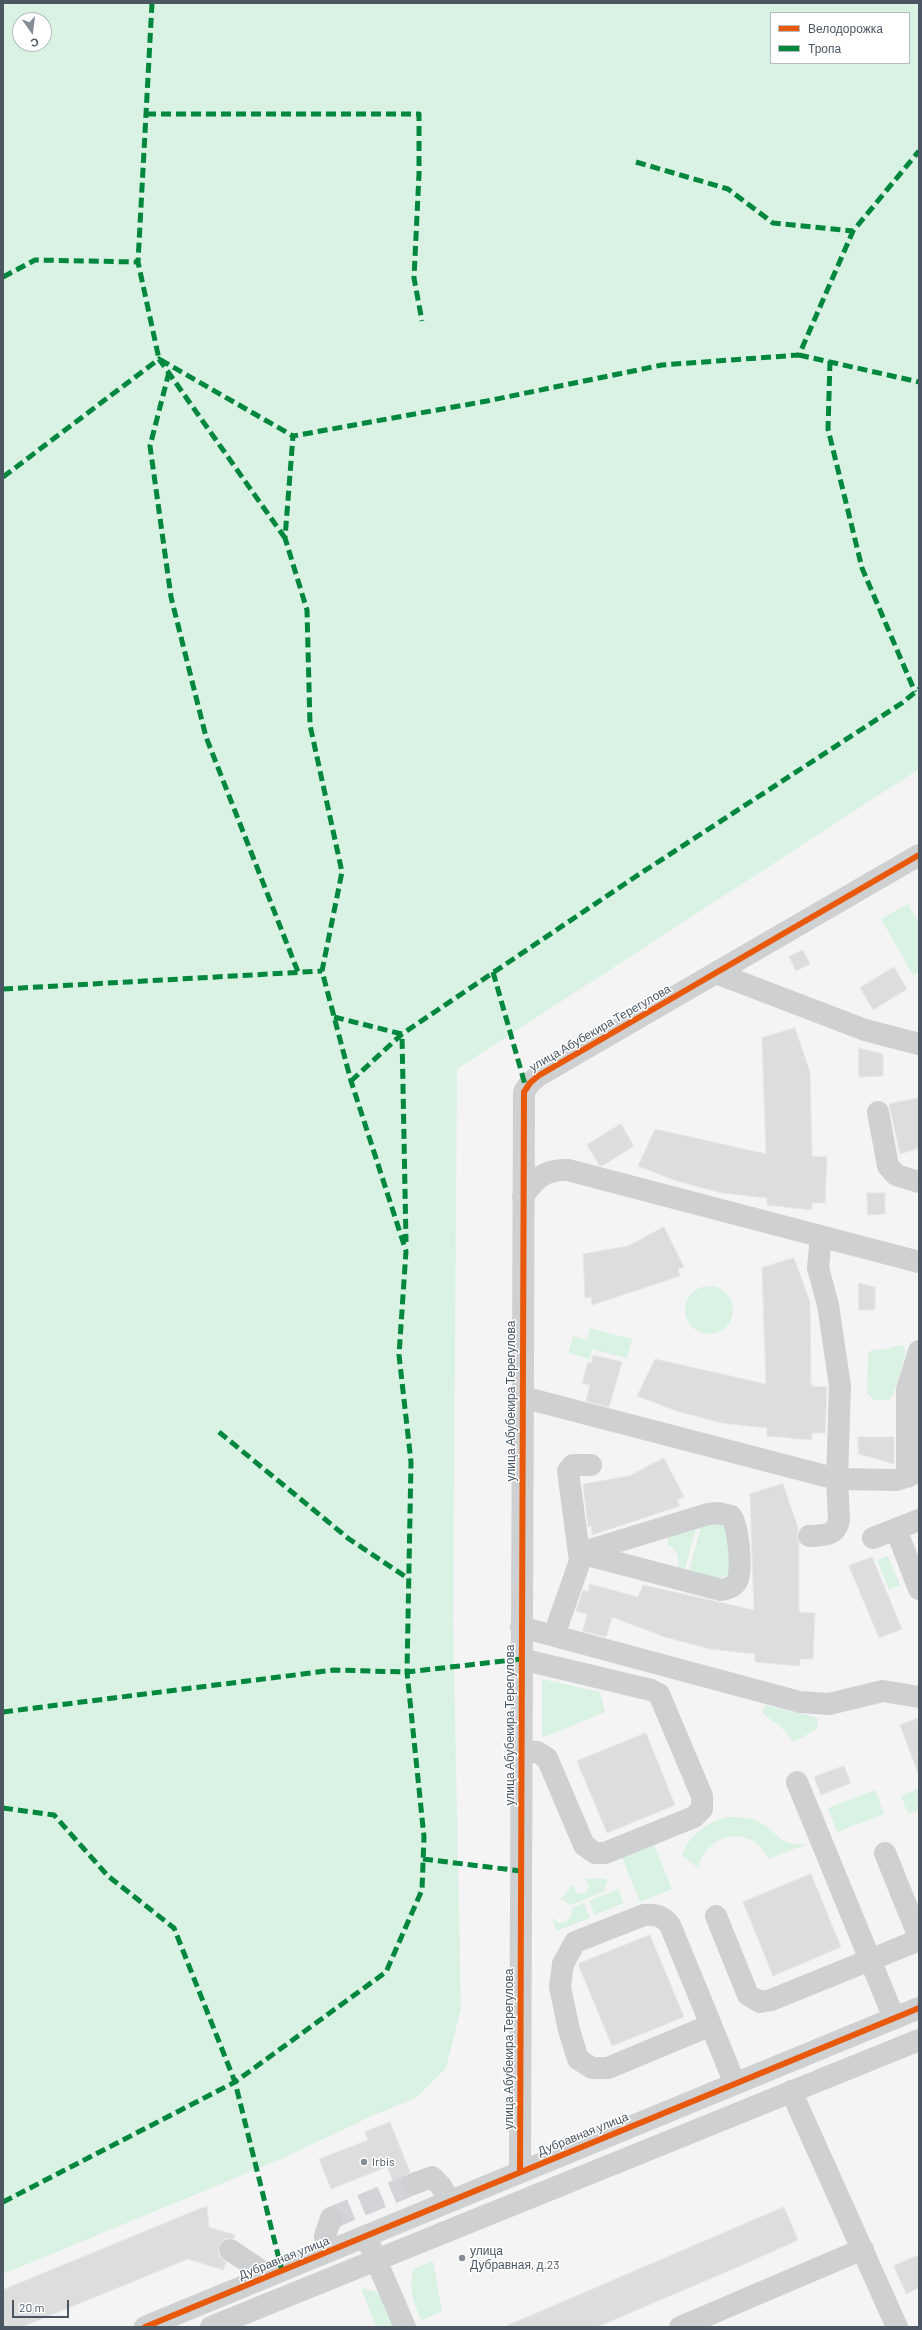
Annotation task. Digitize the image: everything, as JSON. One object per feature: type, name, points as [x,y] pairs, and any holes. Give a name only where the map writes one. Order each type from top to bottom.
[{"type":"street","name":"улица Абубекира Терегулова","points":[[520,2172],[522,1197],[524,1092],[530,1083],[919,855]]},
{"type":"street","points":[[716,973],[865,1030],[919,1044]]},
{"type":"street","points":[[878,1112],[888,1166],[896,1175],[919,1182]]},
{"type":"street","points":[[522,1197],[533,1182],[544,1174],[554,1170],[568,1170],[821,1236],[918,1258]]},
{"type":"street","points":[[808,1536],[826,1535],[838,1526],[837,1479],[841,1390],[828,1305],[818,1268],[821,1236]]},
{"type":"street","points":[[522,1397],[837,1479],[897,1480],[913,1474],[907,1388],[919,1351]]},
{"type":"street","points":[[554,1635],[579,1564],[580,1553],[568,1472],[573,1466],[591,1465]]},
{"type":"street","points":[[708,1514],[723,1514],[731,1516],[736,1524],[740,1574],[734,1585],[721,1590],[580,1553],[708,1514]]},
{"type":"street","points":[[873,1538],[919,1520]]},
{"type":"street","points":[[896,1529],[919,1589]]},
{"type":"street","points":[[521,1627],[800,1702],[829,1704],[883,1691],[919,1697]]},
{"type":"street","points":[[521,1659],[651,1690],[659,1694],[702,1796],[702,1809],[694,1816],[605,1853],[595,1853],[584,1845],[548,1758],[537,1752],[521,1751]]},
{"type":"street","points":[[797,1782],[894,2018]]},
{"type":"street","points":[[716,1916],[748,1995],[760,2002],[771,2000],[870,1960],[919,1938],[884,1853]]},
{"type":"street","points":[[711,2026],[608,2068],[599,2069],[586,2065],[578,2059],[572,2042],[560,1986],[561,1971],[568,1953],[576,1942],[629,1920],[644,1914],[660,1916],[670,1925],[735,2084]]},
{"type":"street","name":"Дубравная улица","points":[[145,2327],[919,2008]]},
{"type":"street","points":[[211,2327],[919,2040]]},
{"type":"street","points":[[791,2091],[897,2327]]},
{"type":"street","points":[[691,2102],[701,2128]]},
{"type":"street","points":[[413,2184],[432,2177],[441,2186],[449,2201]]},
{"type":"street","points":[[326,2252],[326,2236],[331,2218]]},
{"type":"street","points":[[366,2236],[405,2327]]},
{"type":"street","points":[[680,2327],[863,2249]]},
{"type":"street","points":[[230,2250],[269,2276]]},
{"type":"green space","points":[[3,3],[919,3],[919,769],[457,1069],[453,1620],[461,2009],[446,2068],[416,2098],[376,2114],[279,2160],[3,2274]]},
{"type":"green space","points":[[908,904],[919,923],[919,972],[913,975],[881,919]]},
{"type":"green space","points":[[704,1286],[714,1286],[726,1293],[733,1305],[733,1315],[726,1327],[714,1334],[704,1334],[696,1330],[689,1323],[685,1315],[685,1305],[689,1297],[696,1290]]},
{"type":"green space","points":[[590,1328],[632,1339],[627,1358],[592,1349],[590,1359],[568,1353],[573,1336],[587,1340]]},
{"type":"green space","points":[[899,1345],[904,1347],[906,1352],[893,1396],[888,1400],[873,1400],[867,1393],[868,1353],[872,1350],[886,1349]]},
{"type":"green space","points":[[719,1523],[727,1529],[730,1572],[726,1576],[716,1578],[689,1571],[701,1526]]},
{"type":"green space","points":[[696,1528],[685,1569],[678,1568],[679,1560],[677,1554],[673,1548],[667,1544],[669,1536]]},
{"type":"green space","points":[[888,1556],[900,1585],[889,1590],[877,1560]]},
{"type":"green space","points":[[542,1679],[600,1692],[605,1712],[542,1738]]},
{"type":"green space","points":[[765,1705],[818,1718],[817,1729],[794,1742],[780,1726],[762,1713]]},
{"type":"green space","points":[[919,1788],[919,1810],[908,1814],[901,1796]]},
{"type":"green space","points":[[875,1790],[884,1814],[837,1832],[828,1808]]},
{"type":"green space","points":[[728,1817],[749,1818],[761,1823],[785,1841],[797,1844],[807,1844],[769,1859],[761,1848],[752,1840],[731,1836],[720,1840],[711,1846],[703,1856],[698,1868],[682,1855],[689,1841],[700,1830],[713,1822]]},
{"type":"green space","points":[[653,1842],[672,1889],[640,1902],[621,1855]]},
{"type":"green space","points":[[599,1878],[608,1880],[605,1885],[605,1891],[571,1905],[561,1899],[572,1885],[578,1894],[586,1893],[589,1885],[585,1879]]},
{"type":"green space","points":[[618,1889],[624,1903],[595,1915],[589,1901]]},
{"type":"green space","points":[[584,1903],[590,1918],[557,1931],[551,1917],[558,1923],[567,1921],[572,1915],[572,1908]]},
{"type":"green space","points":[[433,2261],[442,2312],[421,2320],[412,2295],[412,2276],[414,2269]]},
{"type":"green space","points":[[361,2288],[376,2293],[385,2300],[395,2327],[376,2327]]},
{"type":"building","points":[[803,950],[810,964],[796,971],[789,957]]},
{"type":"building","points":[[894,967],[907,989],[873,1010],[860,988]]},
{"type":"building","points":[[795,1028],[810,1072],[812,1156],[827,1157],[825,1203],[812,1203],[812,1210],[767,1205],[767,1198],[722,1193],[677,1181],[638,1166],[655,1129],[766,1154],[762,1038]]},
{"type":"building","points":[[859,1048],[883,1054],[883,1076],[859,1077]]},
{"type":"building","points":[[919,1098],[919,1148],[900,1154],[889,1104]]},
{"type":"building","points":[[621,1124],[634,1146],[602,1166],[599,1165],[587,1145]]},
{"type":"building","points":[[867,1193],[885,1193],[885,1214],[868,1215]]},
{"type":"building","points":[[664,1227],[684,1267],[678,1269],[680,1276],[592,1305],[591,1297],[585,1298],[583,1254],[628,1246]]},
{"type":"building","points":[[794,1258],[810,1302],[811,1386],[827,1387],[825,1433],[812,1433],[812,1440],[767,1436],[767,1428],[722,1423],[677,1411],[637,1396],[655,1359],[766,1384],[762,1268]]},
{"type":"building","points":[[859,1283],[875,1287],[875,1310],[859,1310]]},
{"type":"building","points":[[593,1355],[622,1362],[609,1407],[586,1401],[590,1385],[582,1383],[588,1362],[591,1363]]},
{"type":"building","points":[[858,1437],[894,1437],[894,1464],[859,1454]]},
{"type":"building","points":[[664,1458],[684,1497],[677,1500],[680,1506],[592,1535],[591,1526],[588,1527],[583,1484],[629,1476]]},
{"type":"building","points":[[783,1484],[798,1528],[799,1612],[815,1613],[813,1659],[800,1659],[800,1666],[755,1662],[755,1654],[710,1649],[665,1637],[612,1617],[606,1637],[583,1631],[587,1614],[576,1611],[583,1590],[588,1592],[590,1584],[638,1597],[643,1585],[754,1610],[750,1494]]},
{"type":"building","points":[[872,1557],[902,1629],[879,1638],[849,1566]]},
{"type":"building","points":[[919,1718],[919,1772],[918,1773],[900,1725]]},
{"type":"building","points":[[646,1733],[675,1805],[607,1833],[577,1761]]},
{"type":"building","points":[[844,1766],[851,1783],[821,1795],[814,1777]]},
{"type":"building","points":[[811,1874],[841,1947],[773,1976],[743,1902]]},
{"type":"building","points":[[650,1935],[684,2017],[612,2046],[578,1964]]},
{"type":"building","points":[[390,2122],[410,2172],[404,2176],[401,2181],[394,2184],[387,2167],[331,2189],[319,2159],[368,2140],[365,2132]]},
{"type":"building","points":[[207,2206],[209,2227],[235,2235],[234,2238],[224,2239],[218,2249],[219,2256],[226,2262],[223,2270],[188,2259],[22,2327],[3,2327],[3,2290]]},
{"type":"building","points":[[784,2207],[798,2240],[740,2266],[597,2327],[504,2327]]},
{"type":"building","points":[[919,2255],[919,2288],[906,2294],[894,2266]]},
{"type":"tunnel","points":[[331,2218],[413,2184]]},
{"type":"marked path","points":[[152,3],[138,262],[159,359],[293,436]]},
{"type":"marked path","points":[[146,114],[419,114],[419,174],[414,278],[422,321]]},
{"type":"marked path","points":[[3,2202],[235,2082],[386,1972],[422,1890],[424,1837],[407,1672],[411,1462],[399,1355],[406,1251],[351,1081],[322,971],[342,872],[310,725],[307,610],[285,538],[293,436],[487,401],[662,365],[799,355],[853,231],[919,151]]},
{"type":"marked path","points":[[636,162],[728,189],[773,223],[853,231]]},
{"type":"marked path","points":[[3,277],[35,260],[138,262]]},
{"type":"marked path","points":[[799,355],[919,382]]},
{"type":"marked path","points":[[3,477],[159,359],[285,538]]},
{"type":"marked path","points":[[830,361],[828,429],[862,568],[915,692]]},
{"type":"marked path","points":[[169,372],[150,446],[171,597],[206,737],[298,972]]},
{"type":"marked path","points":[[351,1081],[402,1034],[635,877],[902,703],[919,689]]},
{"type":"marked path","points":[[3,989],[322,971]]},
{"type":"marked path","points":[[493,972],[526,1088]]},
{"type":"marked path","points":[[334,1017],[402,1034],[406,1242]]},
{"type":"marked path","points":[[219,1432],[349,1539],[409,1579]]},
{"type":"marked path","points":[[3,1712],[334,1670],[407,1672],[521,1659]]},
{"type":"marked path","points":[[3,1808],[54,1815],[108,1876],[174,1928],[235,2082],[282,2271]]},
{"type":"marked path","points":[[423,1859],[521,1871]]},
{"type":"cycle path","points":[[520,2172],[524,1092],[530,1083],[538,1076],[919,855]]},
{"type":"cycle path","points":[[145,2327],[919,2008]]},
{"type":"place","name":"Irbis","points":[[364,2162]]},
{"type":"place","name":"улица Дубравная, д.23","points":[[462,2258]]}]
